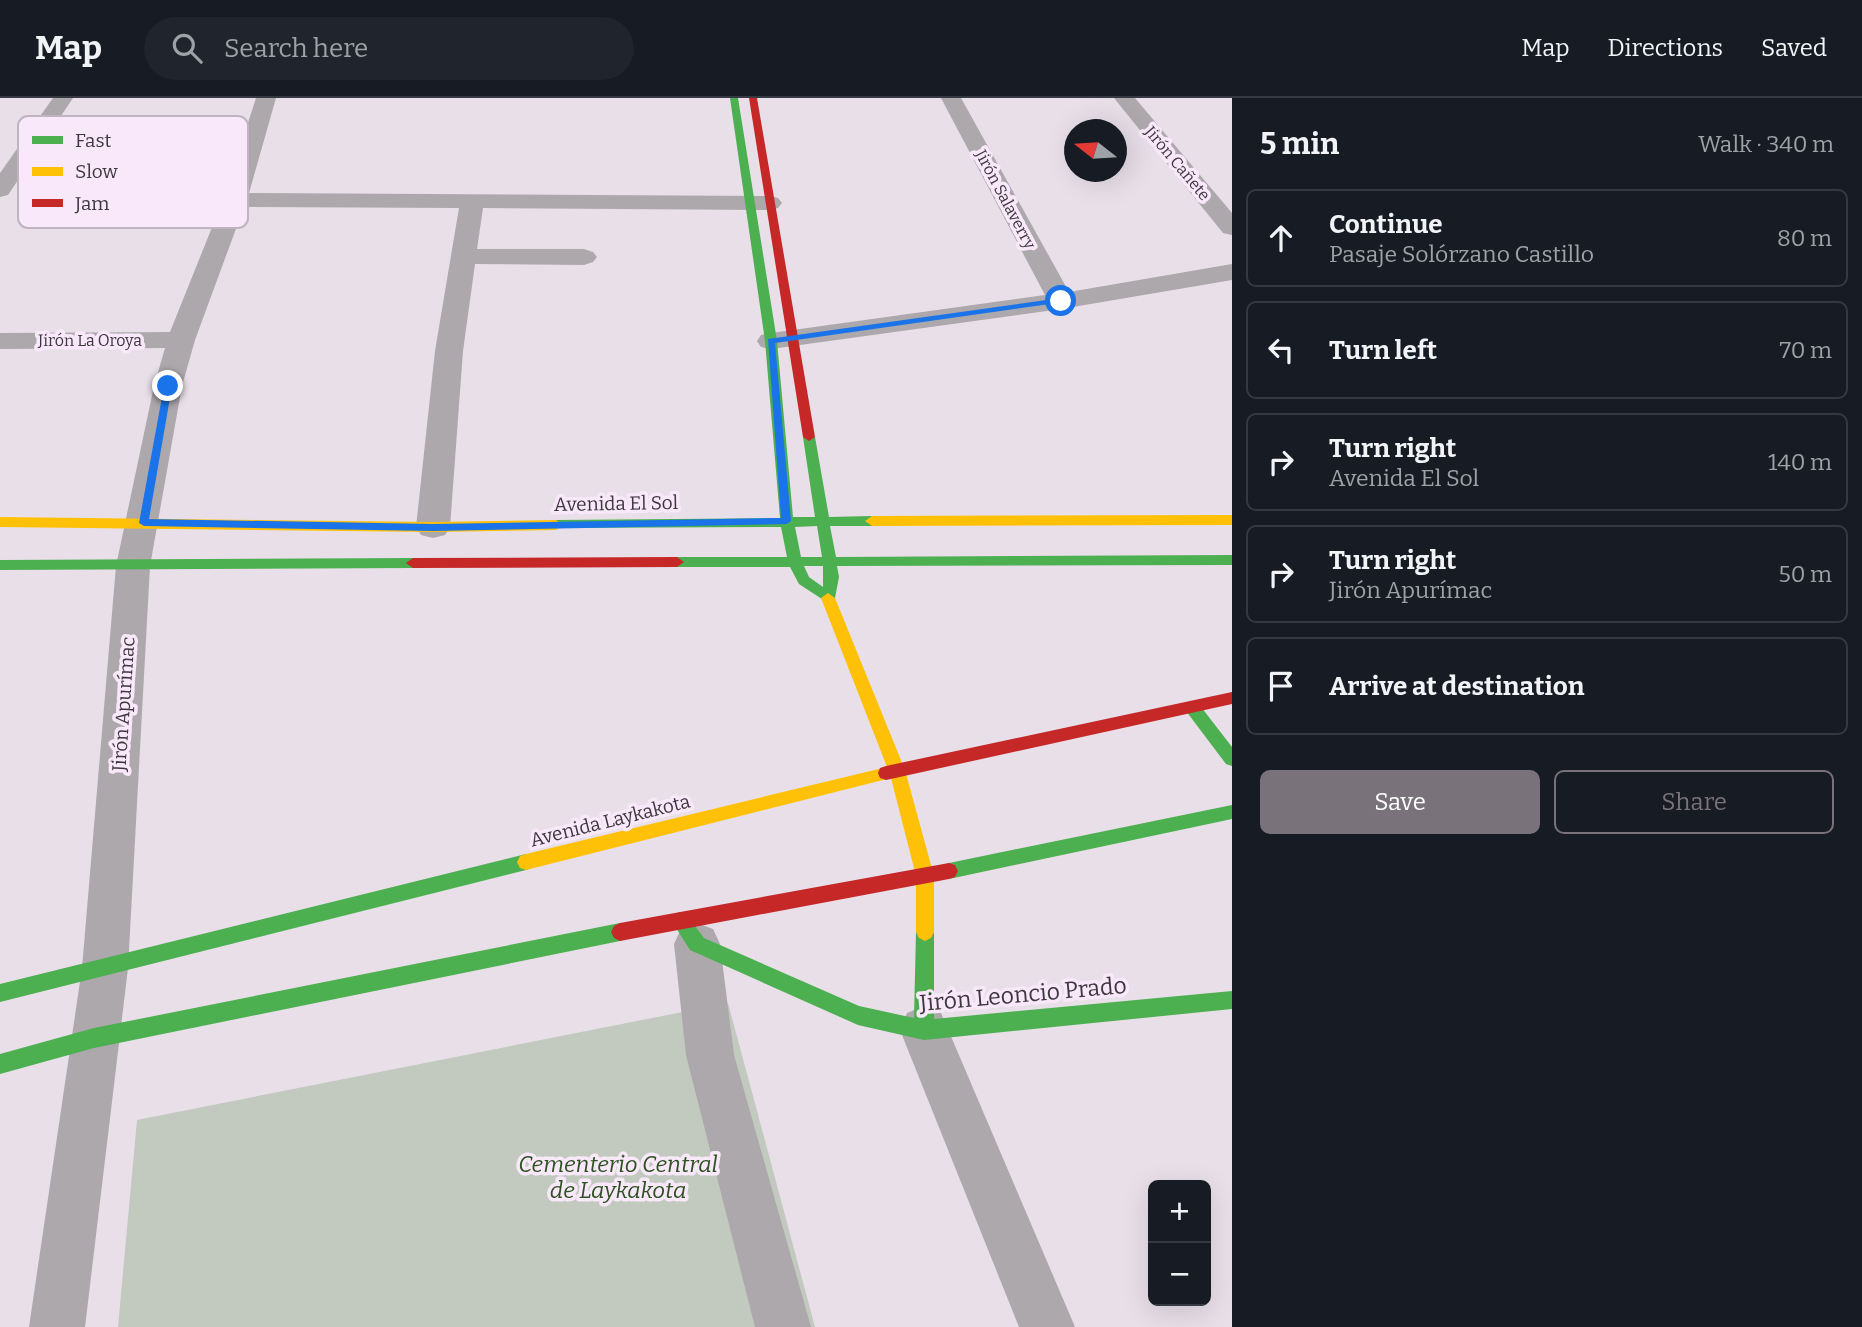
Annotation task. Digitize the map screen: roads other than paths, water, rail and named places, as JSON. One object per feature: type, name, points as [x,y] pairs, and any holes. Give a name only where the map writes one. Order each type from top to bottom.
[{"type":"street","points":[[51,116],[63,98]]},
{"type":"street","name":"Jirón Apurímac","points":[[248,156],[265,98]]},
{"type":"street","points":[[734,98],[760,203]]},
{"type":"street","points":[[753,98],[760,203],[781,339],[824,522],[832,576],[828,598]]},
{"type":"street","name":"Jirón Salaverry","points":[[951,98],[1061,301]]},
{"type":"street","name":"Jirón Cañete","points":[[1124,98],[1232,228]]},
{"type":"street","points":[[0,190],[18,164]]},
{"type":"street","points":[[248,200],[760,203]]},
{"type":"street","points":[[433,527],[449,351],[472,200]]},
{"type":"street","name":"Jirón Apurímac","points":[[57,1327],[105,968],[133,566],[144,523],[168,386],[180,340],[224,228]]},
{"type":"street","points":[[463,256],[584,257]]},
{"type":"street","points":[[781,339],[1061,301],[1232,272]]},
{"type":"street","points":[[781,339],[787,521],[795,562],[804,580],[828,598],[897,770],[925,876],[924,1030],[1047,1327]]},
{"type":"street","name":"Jirón La Oroya","points":[[0,341],[180,340]]},
{"type":"street","name":"Avenida El Sol","points":[[0,522],[433,527],[787,521],[1232,520]]},
{"type":"street","points":[[0,565],[1232,560]]},
{"type":"street","name":"Avenida Laykakota","points":[[0,993],[897,770],[1232,698]]},
{"type":"street","points":[[1192,706],[1232,759]]},
{"type":"street","points":[[0,1064],[94,1038],[688,932],[925,876],[1232,812]]},
{"type":"street","points":[[688,932],[710,1055],[783,1327]]},
{"type":"street","name":"Jirón Leoncio Prado","points":[[688,932],[858,1015],[924,1030],[1232,1000]]},
{"type":"park label","name":"Cementerio Central de Laykakota","points":[[618,1177]]}]
